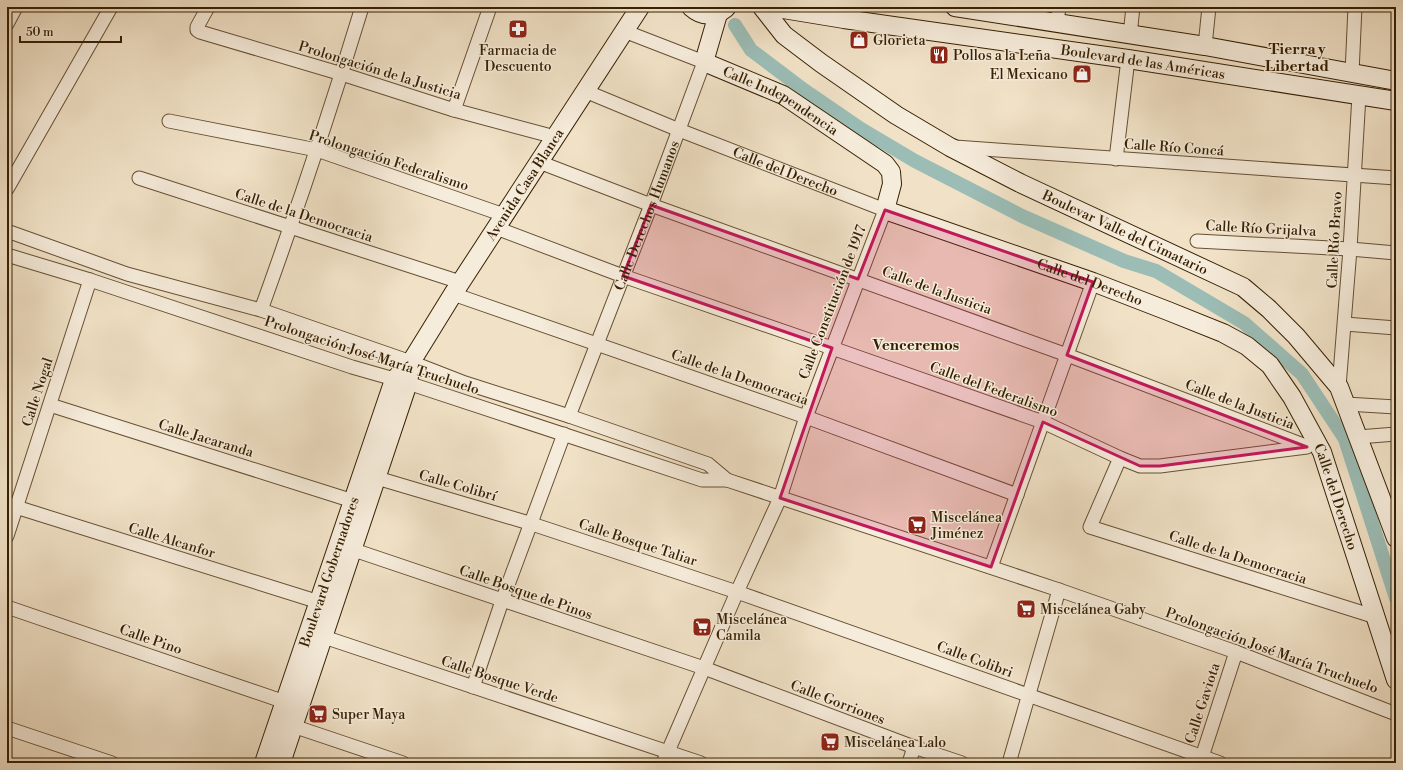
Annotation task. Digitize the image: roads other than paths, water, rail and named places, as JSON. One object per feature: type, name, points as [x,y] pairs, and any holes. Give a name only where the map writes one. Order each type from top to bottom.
[{"type":"main road","name":"Avenida Casa Blanca","points":[[401,382],[411,362],[456,288],[640,7]]},
{"type":"main road","points":[[691,7],[698,12],[705,14],[722,10]]},
{"type":"main road","name":"Boulevar Valle del Cimatario","points":[[762,7],[784,35],[821,63],[896,115],[950,147],[1020,183],[1243,287],[1270,309],[1296,336],[1339,387],[1396,538]]},
{"type":"main road","name":"Boulevard de las Américas","points":[[771,7],[844,19],[1128,59],[1396,101]]},
{"type":"main road","name":"Boulevard de las Américas","points":[[954,7],[1058,15],[1130,35],[1205,46],[1396,81]]},
{"type":"main road","name":"Calle Derechos Humanos","points":[[704,62],[722,10]]},
{"type":"main road","name":"Calle Independencia","points":[[704,62],[783,95],[885,164],[891,172],[892,184],[885,210]]},
{"type":"main road","name":"Calle del Derecho","points":[[885,210],[1093,282],[1223,333],[1247,346],[1270,365],[1292,397],[1315,450],[1376,617],[1396,680]]},
{"type":"main road","name":"Boulevard Gobernadores","points":[[264,763],[319,602],[377,478],[401,382]]},
{"type":"main road","name":"Boulevard Gobernadores","points":[[281,763],[324,637],[346,547],[353,501],[401,382]]},
{"type":"street","points":[[7,24],[16,7]]},
{"type":"street","points":[[7,189],[111,7]]},
{"type":"street","name":"Prolongación de la Justicia","points":[[208,7],[197,30],[454,110],[555,137]]},
{"type":"street","points":[[261,310],[291,228],[317,150],[362,7]]},
{"type":"street","points":[[454,110],[490,7]]},
{"type":"street","points":[[1130,35],[1133,7]]},
{"type":"street","points":[[1205,46],[1209,7]]},
{"type":"street","points":[[1352,73],[1355,7]]},
{"type":"street","name":"Calle Independencia","points":[[624,31],[704,62]]},
{"type":"street","points":[[1116,159],[1128,59]]},
{"type":"street","name":"Calle Derechos Humanos","points":[[569,416],[651,205],[704,62]]},
{"type":"street","name":"Calle del Derecho","points":[[585,91],[679,130],[885,210]]},
{"type":"street","name":"Calle Río Bravo","points":[[1339,387],[1345,324],[1359,95]]},
{"type":"street","name":"Prolongación Federalismo","points":[[169,121],[317,150],[500,221]]},
{"type":"street","name":"Calle Río Concá","points":[[950,147],[1396,178]]},
{"type":"street","name":"Calle de la Justicia","points":[[538,162],[651,205],[1067,355],[1315,450]]},
{"type":"street","name":"Calle de la Democracia","points":[[139,178],[291,228],[456,288],[597,344],[806,417],[1016,495]]},
{"type":"street","name":"Calle Constitución de 1917","points":[[665,757],[780,498],[806,417],[885,210]]},
{"type":"street","name":"Calle del Federalismo","points":[[500,221],[623,276],[1043,422],[1140,466],[1160,466],[1315,450]]},
{"type":"street","name":"Prolongación José María Truchuelo","points":[[7,231],[127,274],[261,310],[411,362],[465,383],[569,416],[708,464],[727,480]]},
{"type":"street","name":"Calle Río Grijalva","points":[[1197,241],[1350,249],[1396,253]]},
{"type":"street","name":"Prolongación José María Truchuelo","points":[[7,255],[90,280],[702,480],[727,480],[991,567],[1236,652],[1396,714]]},
{"type":"street","name":"Calle Nogal","points":[[7,536],[90,280]]},
{"type":"street","points":[[991,567],[1093,282]]},
{"type":"street","points":[[1345,324],[1396,328]]},
{"type":"street","points":[[1346,404],[1396,407]]},
{"type":"street","name":"Calle Jacaranda","points":[[50,406],[353,501]]},
{"type":"street","points":[[472,688],[530,523],[564,434]]},
{"type":"street","points":[[1358,437],[1396,434]]},
{"type":"street","name":"Calle de la Democracia","points":[[1120,458],[1090,527],[1376,617]]},
{"type":"street","name":"Calle Colibrí","points":[[377,478],[530,523]]},
{"type":"street","name":"Calle Alcanfor","points":[[16,508],[319,602]]},
{"type":"street","name":"Calle Bosque Taliar","points":[[530,523],[737,592]]},
{"type":"street","name":"Calle Bosque de Pinos","points":[[346,547],[502,601],[704,668]]},
{"type":"street","points":[[1009,763],[1059,590]]},
{"type":"street","name":"Calle Colibri","points":[[737,592],[1029,696],[1201,760],[1220,763]]},
{"type":"street","name":"Calle Pino","points":[[7,607],[285,702]]},
{"type":"street","name":"Calle Bosque Verde","points":[[324,637],[665,757],[701,763]]},
{"type":"street","name":"Calle Gaviota","points":[[1201,760],[1236,652]]},
{"type":"street","name":"Calle Gorriones","points":[[704,668],[914,747],[962,763]]},
{"type":"street","points":[[293,726],[403,763]]},
{"type":"street","points":[[7,728],[112,763]]},
{"type":"street","points":[[909,763],[914,747]]},
{"type":"waterway","points":[[735,25],[751,50],[804,90],[861,129],[915,161],[1022,216],[1124,261],[1156,271],[1244,323],[1302,374],[1345,439],[1396,598]]},
{"type":"place","name":"Farmacia de Descuento","points":[[518,29]]},
{"type":"place","name":"Glorieta","points":[[859,40]]},
{"type":"place","name":"Pollos a la Leña","points":[[939,55]]},
{"type":"place","name":"El Mexicano","points":[[1082,74]]},
{"type":"place","name":"Miscelánea Jiménez","points":[[917,525]]},
{"type":"place","name":"Miscelánea Gaby","points":[[1026,609]]},
{"type":"place","name":"Miscelánea Camila","points":[[702,627]]},
{"type":"place","name":"Super Maya","points":[[318,714]]},
{"type":"place","name":"Miscelánea Lalo","points":[[830,742]]},
{"type":"district","name":"Tierra y Libertad","points":[[1297,58]]},
{"type":"district","name":"Venceremos","points":[[916,345]]}]
